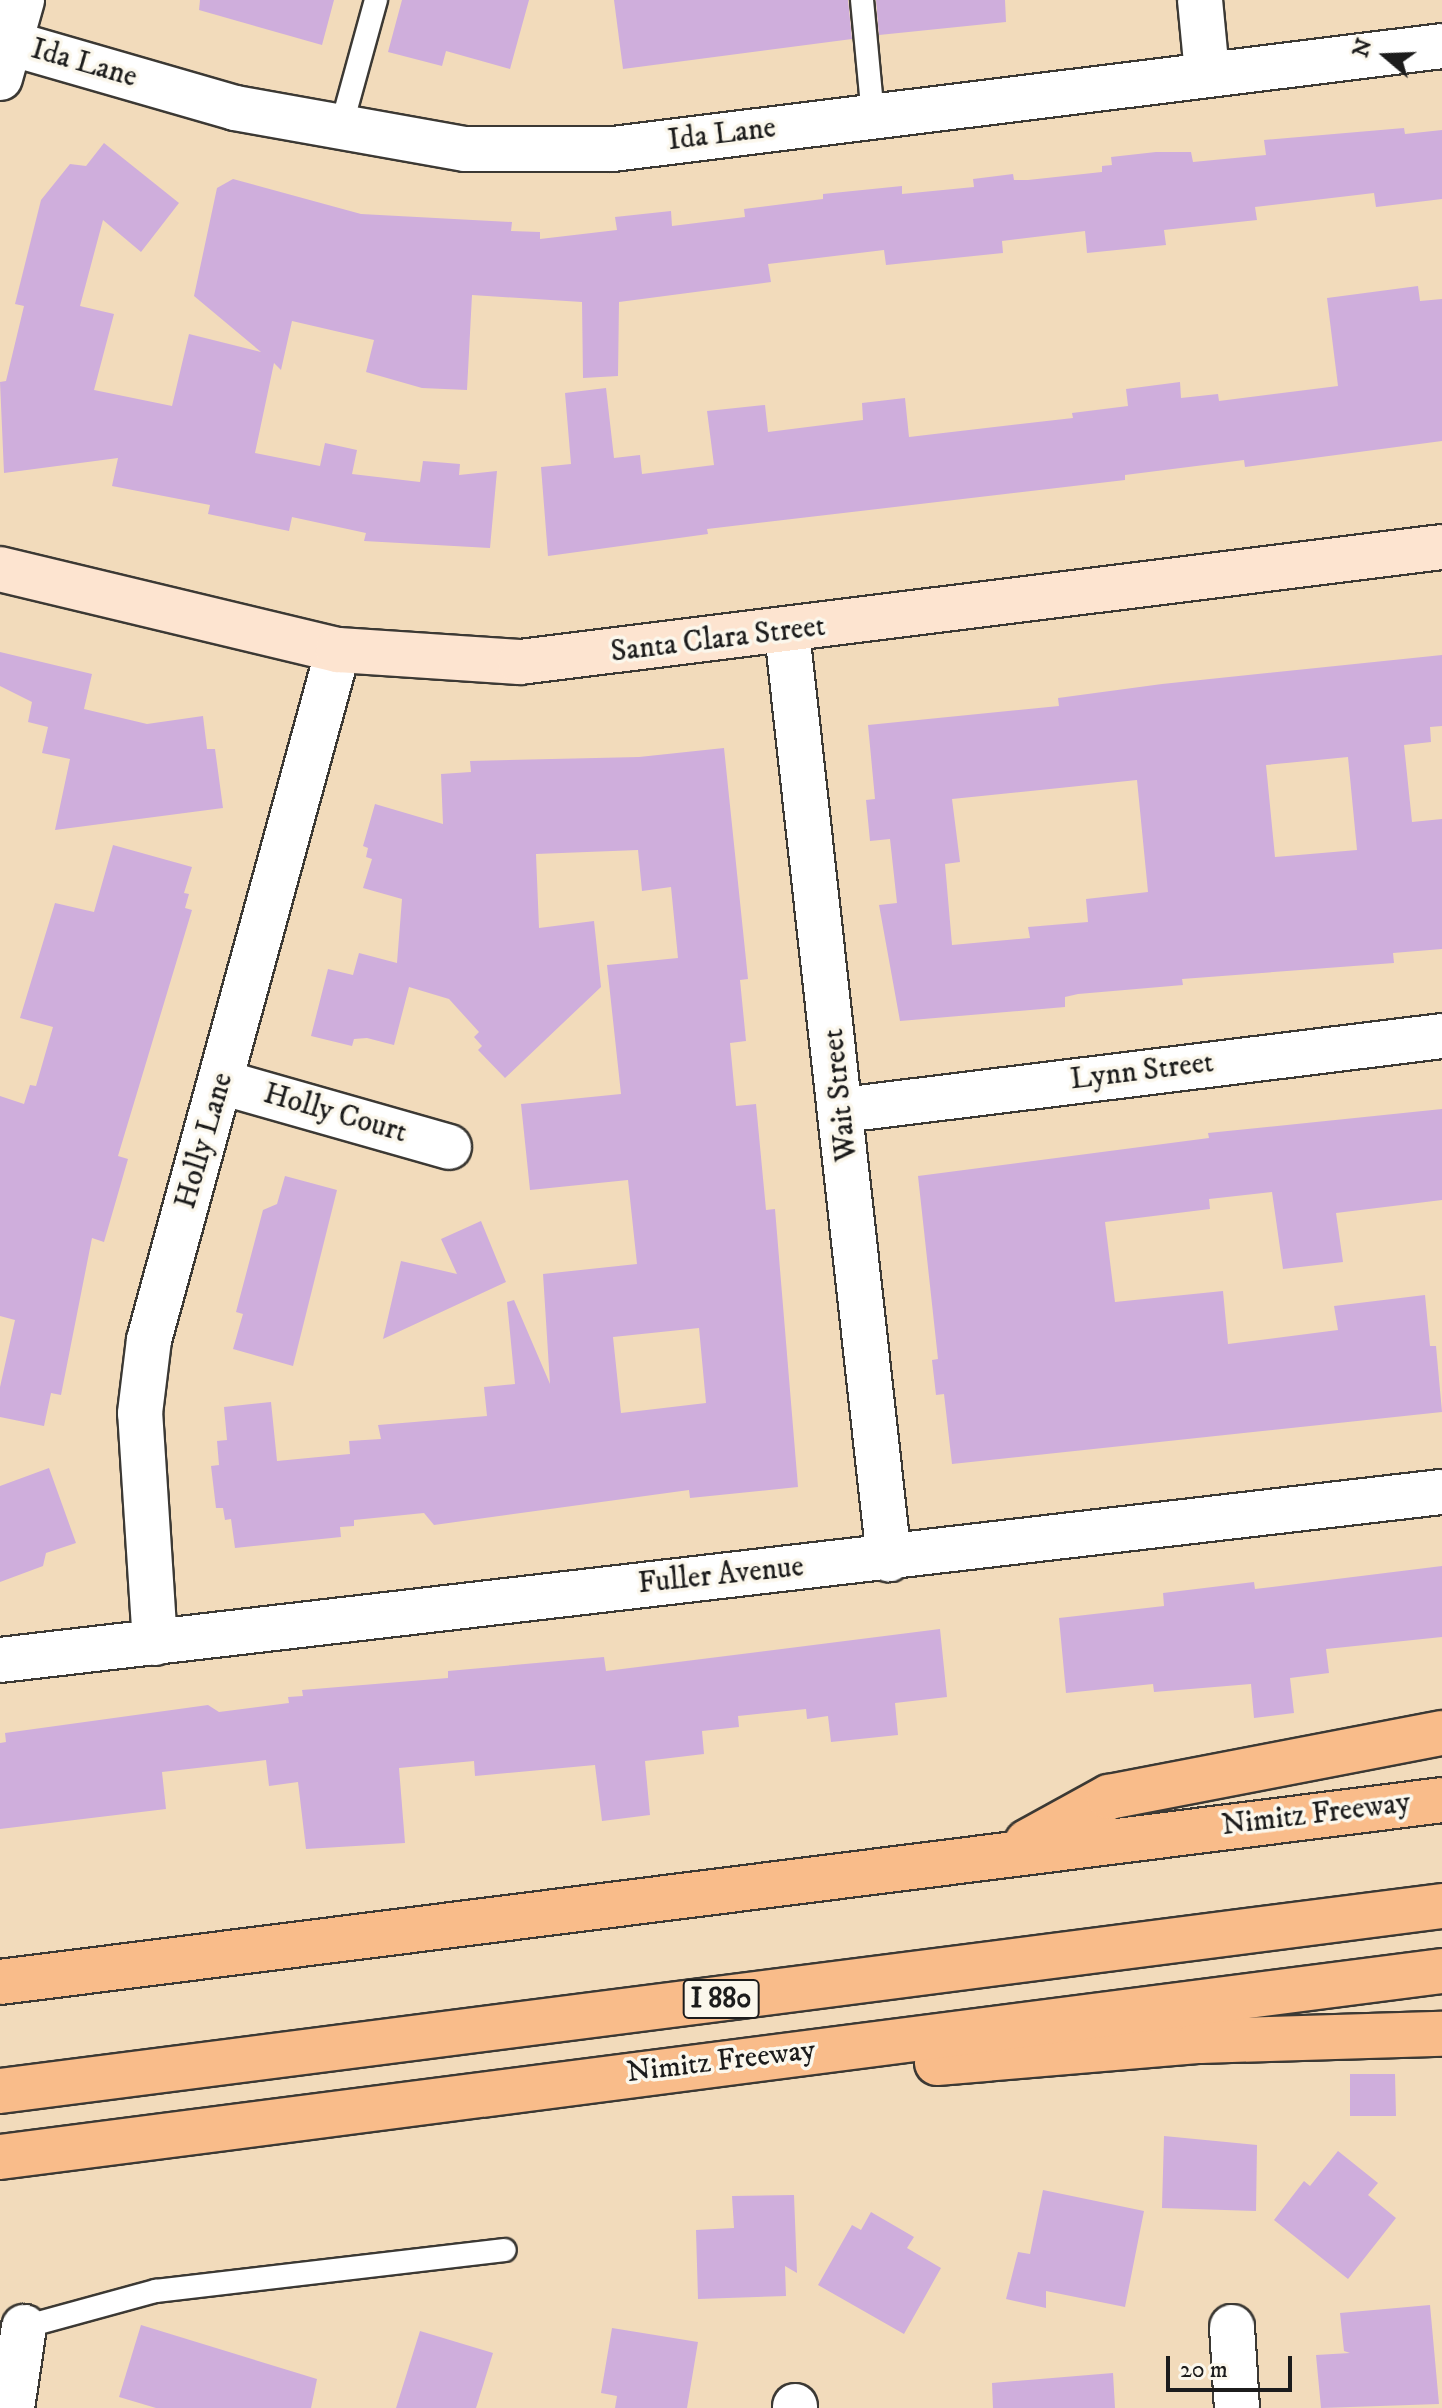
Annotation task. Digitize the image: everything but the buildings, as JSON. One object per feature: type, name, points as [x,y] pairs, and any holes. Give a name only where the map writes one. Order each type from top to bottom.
[{"type":"highway","points":[[1007,1852],[1109,1797],[1442,1733]]},
{"type":"highway","name":"Nimitz Freeway","points":[[0,1982],[1007,1852],[1442,1800]]},
{"type":"highway","name":"I 880","points":[[0,2091],[1442,1906]]},
{"type":"highway","name":"Nimitz Freeway","points":[[0,2157],[292,2116],[1442,1971]]},
{"type":"highway","points":[[292,2116],[1200,2041],[1442,2034]]},
{"type":"main road","name":"Santa Clara Street","points":[[0,569],[338,650],[520,662],[787,632],[1442,547]]},
{"type":"street","points":[[5,60],[22,0]]},
{"type":"street","points":[[1200,0],[1207,73]]},
{"type":"street","name":"Ida Lane","points":[[5,60],[235,108],[465,149],[613,149],[1442,46]]},
{"type":"street","name":"Wait Street","points":[[787,632],[843,1110],[889,1559]]},
{"type":"street","name":"Holly Lane","points":[[155,1643],[140,1413],[149,1340],[338,650]]},
{"type":"street","name":"Lynn Street","points":[[843,1110],[1442,1036]]},
{"type":"street","name":"Holly Court","points":[[221,1082],[449,1147]]},
{"type":"street","name":"Fuller Avenue","points":[[0,1660],[496,1599],[889,1559],[1442,1492]]},
{"type":"street","points":[[12,2408],[24,2327]]},
{"type":"street","points":[[1232,2327],[1237,2408]]},
{"type":"lane","points":[[341,127],[376,0]]},
{"type":"lane","points":[[862,0],[873,116]]},
{"type":"lane","points":[[24,2327],[156,2291],[505,2250]]}]
